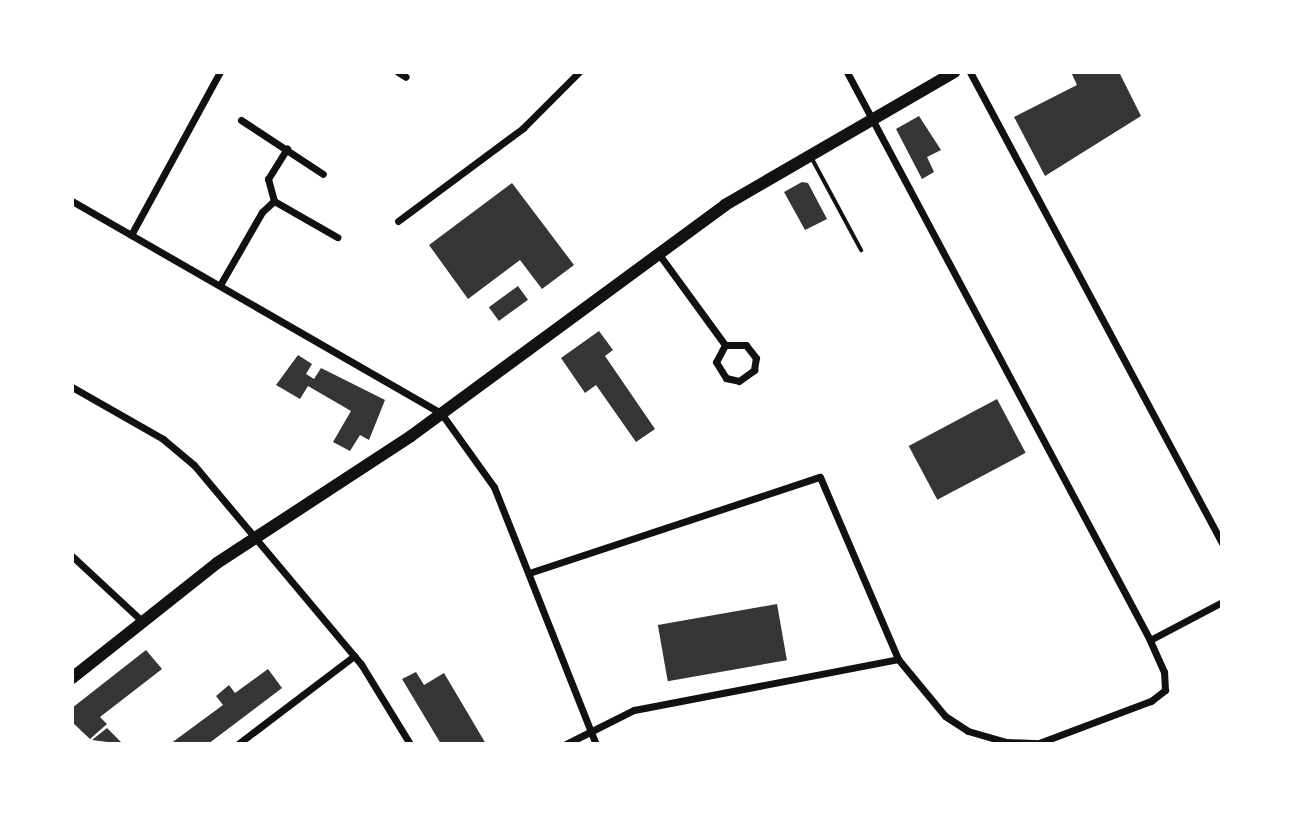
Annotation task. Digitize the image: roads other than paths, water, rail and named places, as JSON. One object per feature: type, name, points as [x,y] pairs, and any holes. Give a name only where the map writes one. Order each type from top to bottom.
[{"type":"main road","points":[[72,678],[254,537],[441,413],[658,253],[810,155],[954,72]]},
{"type":"street","points":[[131,235],[220,72]]},
{"type":"street","points":[[398,72],[406,77]]},
{"type":"street","points":[[398,221],[523,128],[579,72]]},
{"type":"street","points":[[529,573],[820,477],[898,659],[945,716],[985,737],[1039,743],[1151,701],[1165,690],[1164,672],[1150,640],[847,72]]},
{"type":"street","points":[[970,72],[1222,543]]},
{"type":"street","points":[[241,120],[323,174]]},
{"type":"street","points":[[287,148],[268,179],[274,201],[337,237]]},
{"type":"street","points":[[72,201],[441,413],[494,487],[587,731],[596,744]]},
{"type":"street","points":[[220,285],[262,212],[274,201]]},
{"type":"street","points":[[658,253],[725,345]]},
{"type":"street","points":[[740,341],[756,358],[754,370],[739,381],[729,380],[716,362],[725,345],[740,341]]},
{"type":"street","points":[[72,387],[163,439],[217,490],[301,598],[354,656],[410,744]]},
{"type":"street","points":[[72,556],[144,622]]},
{"type":"street","points":[[1150,640],[1222,602]]},
{"type":"street","points":[[238,744],[354,656]]},
{"type":"street","points":[[566,744],[587,731],[662,703],[898,659]]},
{"type":"lane","points":[[810,155],[861,250]]}]
